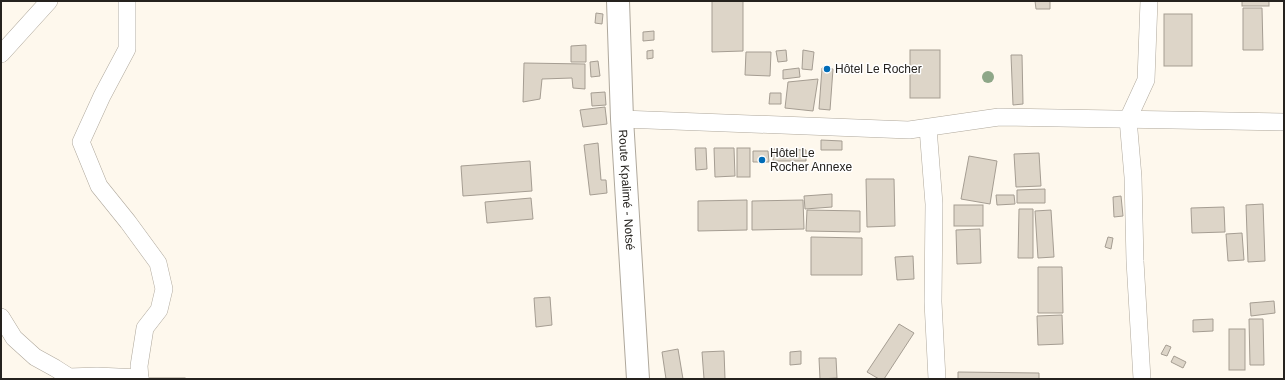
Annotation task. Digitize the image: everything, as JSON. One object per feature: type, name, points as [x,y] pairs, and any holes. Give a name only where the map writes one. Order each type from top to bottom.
[{"type":"main road","name":"Route Kpalimé - Notsé","points":[[618,1],[622,119],[638,379]]},
{"type":"street","points":[[1,54],[48,1]]},
{"type":"street","points":[[1,317],[14,338],[35,357],[69,377],[97,376],[140,379],[139,366],[145,328],[159,310],[164,289],[163,282],[158,263],[99,186],[81,142],[126,49],[127,1]]},
{"type":"street","points":[[1142,379],[1135,261],[1133,177],[1128,119],[1146,80],[1149,1]]},
{"type":"street","points":[[622,119],[909,130],[999,117],[1284,122]]},
{"type":"street","points":[[928,128],[934,204],[933,302],[937,379]]},
{"type":"building","points":[[712,1],[743,1],[743,51],[712,52]]},
{"type":"building","points":[[1035,1],[1050,1],[1050,9],[1036,9]]},
{"type":"building","points":[[1242,1],[1269,1],[1269,6],[1242,6]]},
{"type":"building","points":[[1243,8],[1262,8],[1263,50],[1243,50]]},
{"type":"building","points":[[596,13],[603,14],[602,24],[595,23]]},
{"type":"building","points":[[1164,14],[1192,14],[1192,66],[1164,66]]},
{"type":"building","points":[[654,31],[654,40],[643,41],[643,32]]},
{"type":"building","points":[[586,45],[586,62],[571,62],[571,46]]},
{"type":"building","points":[[653,50],[653,58],[647,59],[647,51]]},
{"type":"building","points":[[786,50],[787,61],[778,62],[776,51]]},
{"type":"building","points":[[803,50],[814,52],[812,70],[802,69]]},
{"type":"building","points":[[910,50],[940,50],[940,98],[910,98]]},
{"type":"building","points":[[746,52],[771,52],[770,76],[745,75]]},
{"type":"building","points":[[1011,55],[1022,55],[1023,104],[1013,105]]},
{"type":"building","points":[[598,61],[600,76],[591,77],[590,62]]},
{"type":"building","points":[[524,63],[585,64],[585,89],[573,88],[572,78],[542,79],[540,99],[523,102]]},
{"type":"building","points":[[799,68],[800,77],[783,79],[783,70]]},
{"type":"building","points":[[822,68],[833,69],[830,110],[819,109]]},
{"type":"building","points":[[818,79],[813,111],[785,108],[788,82]]},
{"type":"building","points":[[605,92],[606,105],[592,106],[591,93]]},
{"type":"building","points":[[770,93],[781,93],[781,104],[769,104]]},
{"type":"building","points":[[605,107],[607,124],[583,127],[580,110]]},
{"type":"building","points":[[821,140],[842,141],[842,150],[821,150]]},
{"type":"building","points":[[598,143],[601,180],[606,180],[607,193],[590,195],[584,145]]},
{"type":"building","points":[[695,148],[706,148],[707,169],[696,170]]},
{"type":"building","points":[[714,148],[734,148],[735,176],[715,177]]},
{"type":"building","points":[[737,148],[750,148],[750,177],[737,177]]},
{"type":"building","points":[[774,149],[806,150],[806,161],[773,161]]},
{"type":"building","points":[[753,151],[768,151],[769,162],[753,162]]},
{"type":"building","points":[[1039,153],[1041,186],[1016,187],[1014,154]]},
{"type":"building","points":[[969,156],[997,161],[990,204],[961,199]]},
{"type":"building","points":[[530,161],[532,191],[463,196],[461,166]]},
{"type":"building","points":[[866,179],[894,179],[895,226],[867,227]]},
{"type":"building","points":[[1045,189],[1045,203],[1017,203],[1017,190]]},
{"type":"building","points":[[832,194],[832,207],[805,209],[804,196]]},
{"type":"building","points":[[996,195],[1014,195],[1015,204],[997,205]]},
{"type":"building","points":[[1121,196],[1123,216],[1114,217],[1113,197]]},
{"type":"building","points":[[531,198],[533,219],[487,223],[485,202]]},
{"type":"building","points":[[747,200],[747,230],[698,231],[698,201]]},
{"type":"building","points":[[803,200],[804,229],[752,230],[752,201]]},
{"type":"building","points":[[1263,204],[1265,261],[1248,262],[1246,205]]},
{"type":"building","points":[[954,205],[983,205],[983,226],[954,226]]},
{"type":"building","points":[[1224,207],[1225,232],[1192,233],[1191,208]]},
{"type":"building","points":[[1019,209],[1033,209],[1033,258],[1018,258]]},
{"type":"building","points":[[807,210],[860,211],[860,232],[806,231]]},
{"type":"building","points":[[1051,210],[1054,257],[1038,258],[1035,211]]},
{"type":"building","points":[[980,229],[981,263],[957,264],[956,230]]},
{"type":"building","points":[[1242,233],[1244,260],[1228,261],[1226,234]]},
{"type":"building","points":[[811,237],[862,238],[862,275],[811,275]]},
{"type":"building","points":[[1108,237],[1113,238],[1111,249],[1105,247]]},
{"type":"building","points":[[913,256],[914,279],[897,280],[895,257]]},
{"type":"building","points":[[1038,267],[1062,267],[1063,313],[1038,313]]},
{"type":"building","points":[[550,297],[552,325],[536,327],[534,298]]},
{"type":"building","points":[[1274,301],[1275,313],[1251,316],[1250,303]]},
{"type":"building","points":[[1062,315],[1063,344],[1038,345],[1037,316]]},
{"type":"building","points":[[1213,319],[1213,331],[1193,332],[1193,320]]},
{"type":"building","points":[[1249,319],[1263,319],[1264,365],[1250,365]]},
{"type":"building","points":[[899,324],[914,333],[884,379],[879,379],[867,372]]},
{"type":"building","points":[[1229,329],[1245,329],[1245,370],[1229,370]]},
{"type":"building","points":[[1166,345],[1171,347],[1167,356],[1161,354]]},
{"type":"building","points":[[678,349],[683,379],[666,379],[662,352]]},
{"type":"building","points":[[724,351],[725,379],[704,379],[702,352]]},
{"type":"building","points":[[801,351],[801,364],[790,365],[790,352]]},
{"type":"building","points":[[1174,356],[1186,362],[1183,368],[1171,362]]},
{"type":"building","points":[[819,358],[836,358],[837,378],[820,379]]},
{"type":"building","points":[[958,372],[1039,373],[1039,379],[958,379]]},
{"type":"building","points":[[185,378],[185,379],[149,379]]},
{"type":"place","name":"Hôtel Le Rocher","points":[[827,69]]},
{"type":"place","name":"Hôtel Le Rocher Annexe","points":[[762,160]]}]
